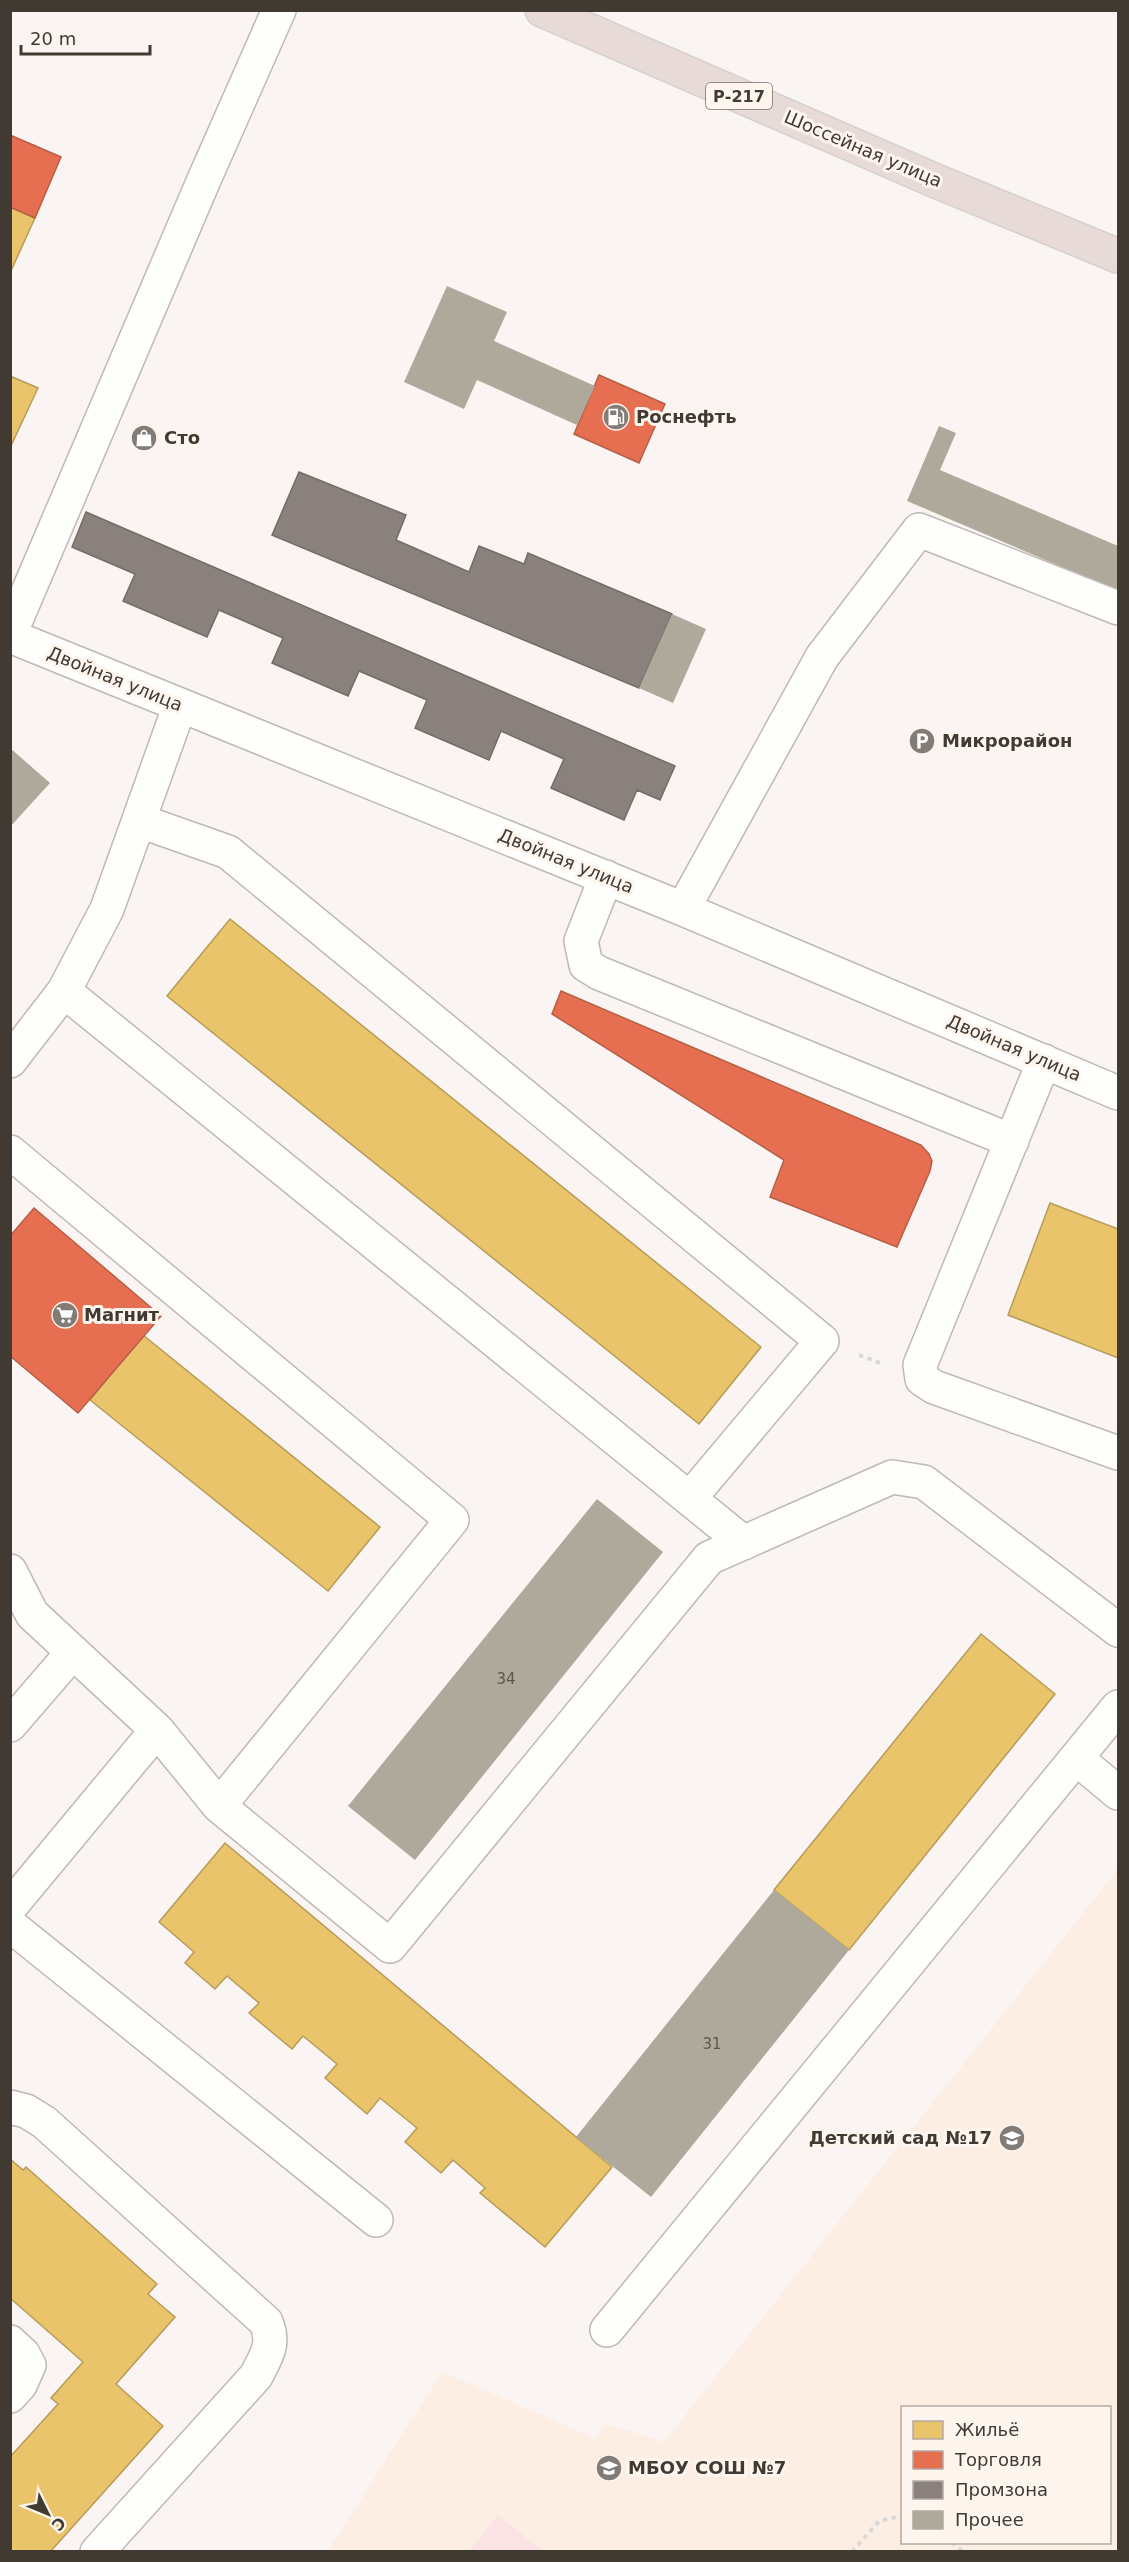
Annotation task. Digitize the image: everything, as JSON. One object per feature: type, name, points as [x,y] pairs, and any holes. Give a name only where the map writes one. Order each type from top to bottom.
[{"type":"highway","name":"Шоссейная улица","points":[[543,10],[936,181],[1119,256]]},
{"type":"street","points":[[10,635],[203,182],[279,10]]},
{"type":"street","points":[[683,909],[822,657],[919,530],[1119,608]]},
{"type":"street","name":"Двойная улица","points":[[10,635],[606,877],[1119,1093]]},
{"type":"street","points":[[10,1061],[64,991],[107,909],[180,705]]},
{"type":"street","points":[[140,821],[228,852],[822,1341],[690,1498]]},
{"type":"street","points":[[606,877],[581,941],[586,965],[599,973],[1012,1141]]},
{"type":"street","points":[[64,991],[744,1543]]},
{"type":"street","points":[[1044,1061],[920,1365],[922,1379],[934,1387],[1119,1453]]},
{"type":"street","points":[[10,1152],[452,1520],[219,1806]]},
{"type":"street","points":[[10,1571],[32,1614],[158,1731],[219,1806],[390,1946],[709,1558],[892,1477],[924,1482],[1119,1630]]},
{"type":"street","points":[[10,1725],[73,1652]]},
{"type":"street","points":[[607,2330],[1119,1707]]},
{"type":"street","points":[[10,1907],[158,1731]]},
{"type":"street","points":[[1076,1758],[1119,1793]]},
{"type":"street","points":[[10,1925],[376,2220]]},
{"type":"street","points":[[10,2107],[26,2111],[44,2122],[266,2322],[272,2337],[266,2357],[256,2376],[98,2552]]},
{"type":"street","points":[[10,2342],[23,2354],[29,2365],[20,2385],[10,2396]]},
{"type":"path","points":[[822,1341],[922,1379]]},
{"type":"path","points":[[852,2552],[879,2521],[901,2516]]},
{"type":"shaded area","name":"Детский сад №17","points":[[1118,1869],[1118,2551],[327,2552],[442,2372],[595,2438],[607,2424],[664,2442]]},
{"type":"shaded area","points":[[498,2515],[543,2551],[469,2551]]},
{"type":"building: Жильё","points":[[10,207],[35,218],[10,273]]},
{"type":"building: Жильё","points":[[10,376],[38,388],[10,448]]},
{"type":"building: Жильё","points":[[230,919],[761,1347],[699,1424],[167,996]]},
{"type":"building: Жильё","points":[[1050,1203],[1118,1229],[1118,1358],[1008,1315]]},
{"type":"building: Жильё","points":[[143,1335],[380,1527],[328,1591],[90,1400]]},
{"type":"building: Жильё","points":[[981,1634],[1055,1694],[849,1950],[774,1890]]},
{"type":"building: Жильё","points":[[225,1843],[612,2167],[545,2247],[480,2193],[485,2188],[453,2160],[441,2173],[405,2142],[417,2128],[380,2098],[367,2114],[325,2078],[337,2064],[303,2036],[292,2049],[249,2013],[259,2003],[227,1976],[215,1989],[185,1963],[194,1952],[159,1922]]},
{"type":"building: Жильё","points":[[10,2159],[23,2170],[26,2167],[157,2284],[148,2294],[175,2317],[116,2384],[163,2426],[50,2552],[10,2552],[10,2457],[58,2404],[51,2398],[83,2362],[10,2298]]},
{"type":"building: Торговля","points":[[10,135],[61,157],[35,218],[10,207]]},
{"type":"building: Торговля","points":[[599,375],[665,404],[639,463],[574,434]]},
{"type":"building: Торговля","points":[[561,991],[921,1145],[932,1161],[930,1171],[897,1247],[770,1197],[784,1160],[552,1014]]},
{"type":"building: Торговля","points":[[34,1208],[161,1316],[78,1413],[10,1356],[10,1236]]},
{"type":"building: Промзона","points":[[299,472],[406,515],[396,540],[469,572],[479,546],[524,564],[528,553],[672,614],[639,688],[272,535]]},
{"type":"building: Промзона","points":[[86,512],[675,766],[660,800],[637,790],[624,820],[551,788],[564,759],[501,731],[489,760],[415,728],[427,700],[359,671],[348,696],[272,663],[283,638],[219,610],[207,637],[123,601],[135,574],[72,547]]},
{"type":"building: Прочее","points":[[447,286],[507,312],[494,341],[595,386],[577,425],[477,380],[464,409],[404,382]]},
{"type":"building: Прочее","points":[[939,426],[956,433],[940,470],[1118,546],[1118,591],[907,501]]},
{"type":"building: Прочее","points":[[672,614],[706,629],[673,703],[639,688]]},
{"type":"building: Прочее","points":[[10,748],[50,783],[10,827]]},
{"type":"building: Прочее","points":[[597,1499],[663,1552],[415,1860],[348,1806]]},
{"type":"building: Прочее","points":[[774,1890],[849,1950],[651,2197],[576,2137]]},
{"type":"place","name":"Роснефть","points":[[616,417]]},
{"type":"place","name":"Сто","points":[[144,438]]},
{"type":"place","name":"Микрорайон","points":[[922,741]]},
{"type":"place","name":"Магнит","points":[[65,1315]]},
{"type":"place","name":"Детский сад №17","points":[[1012,2138]]},
{"type":"place","name":"МБОУ СОШ №7","points":[[609,2468]]}]
